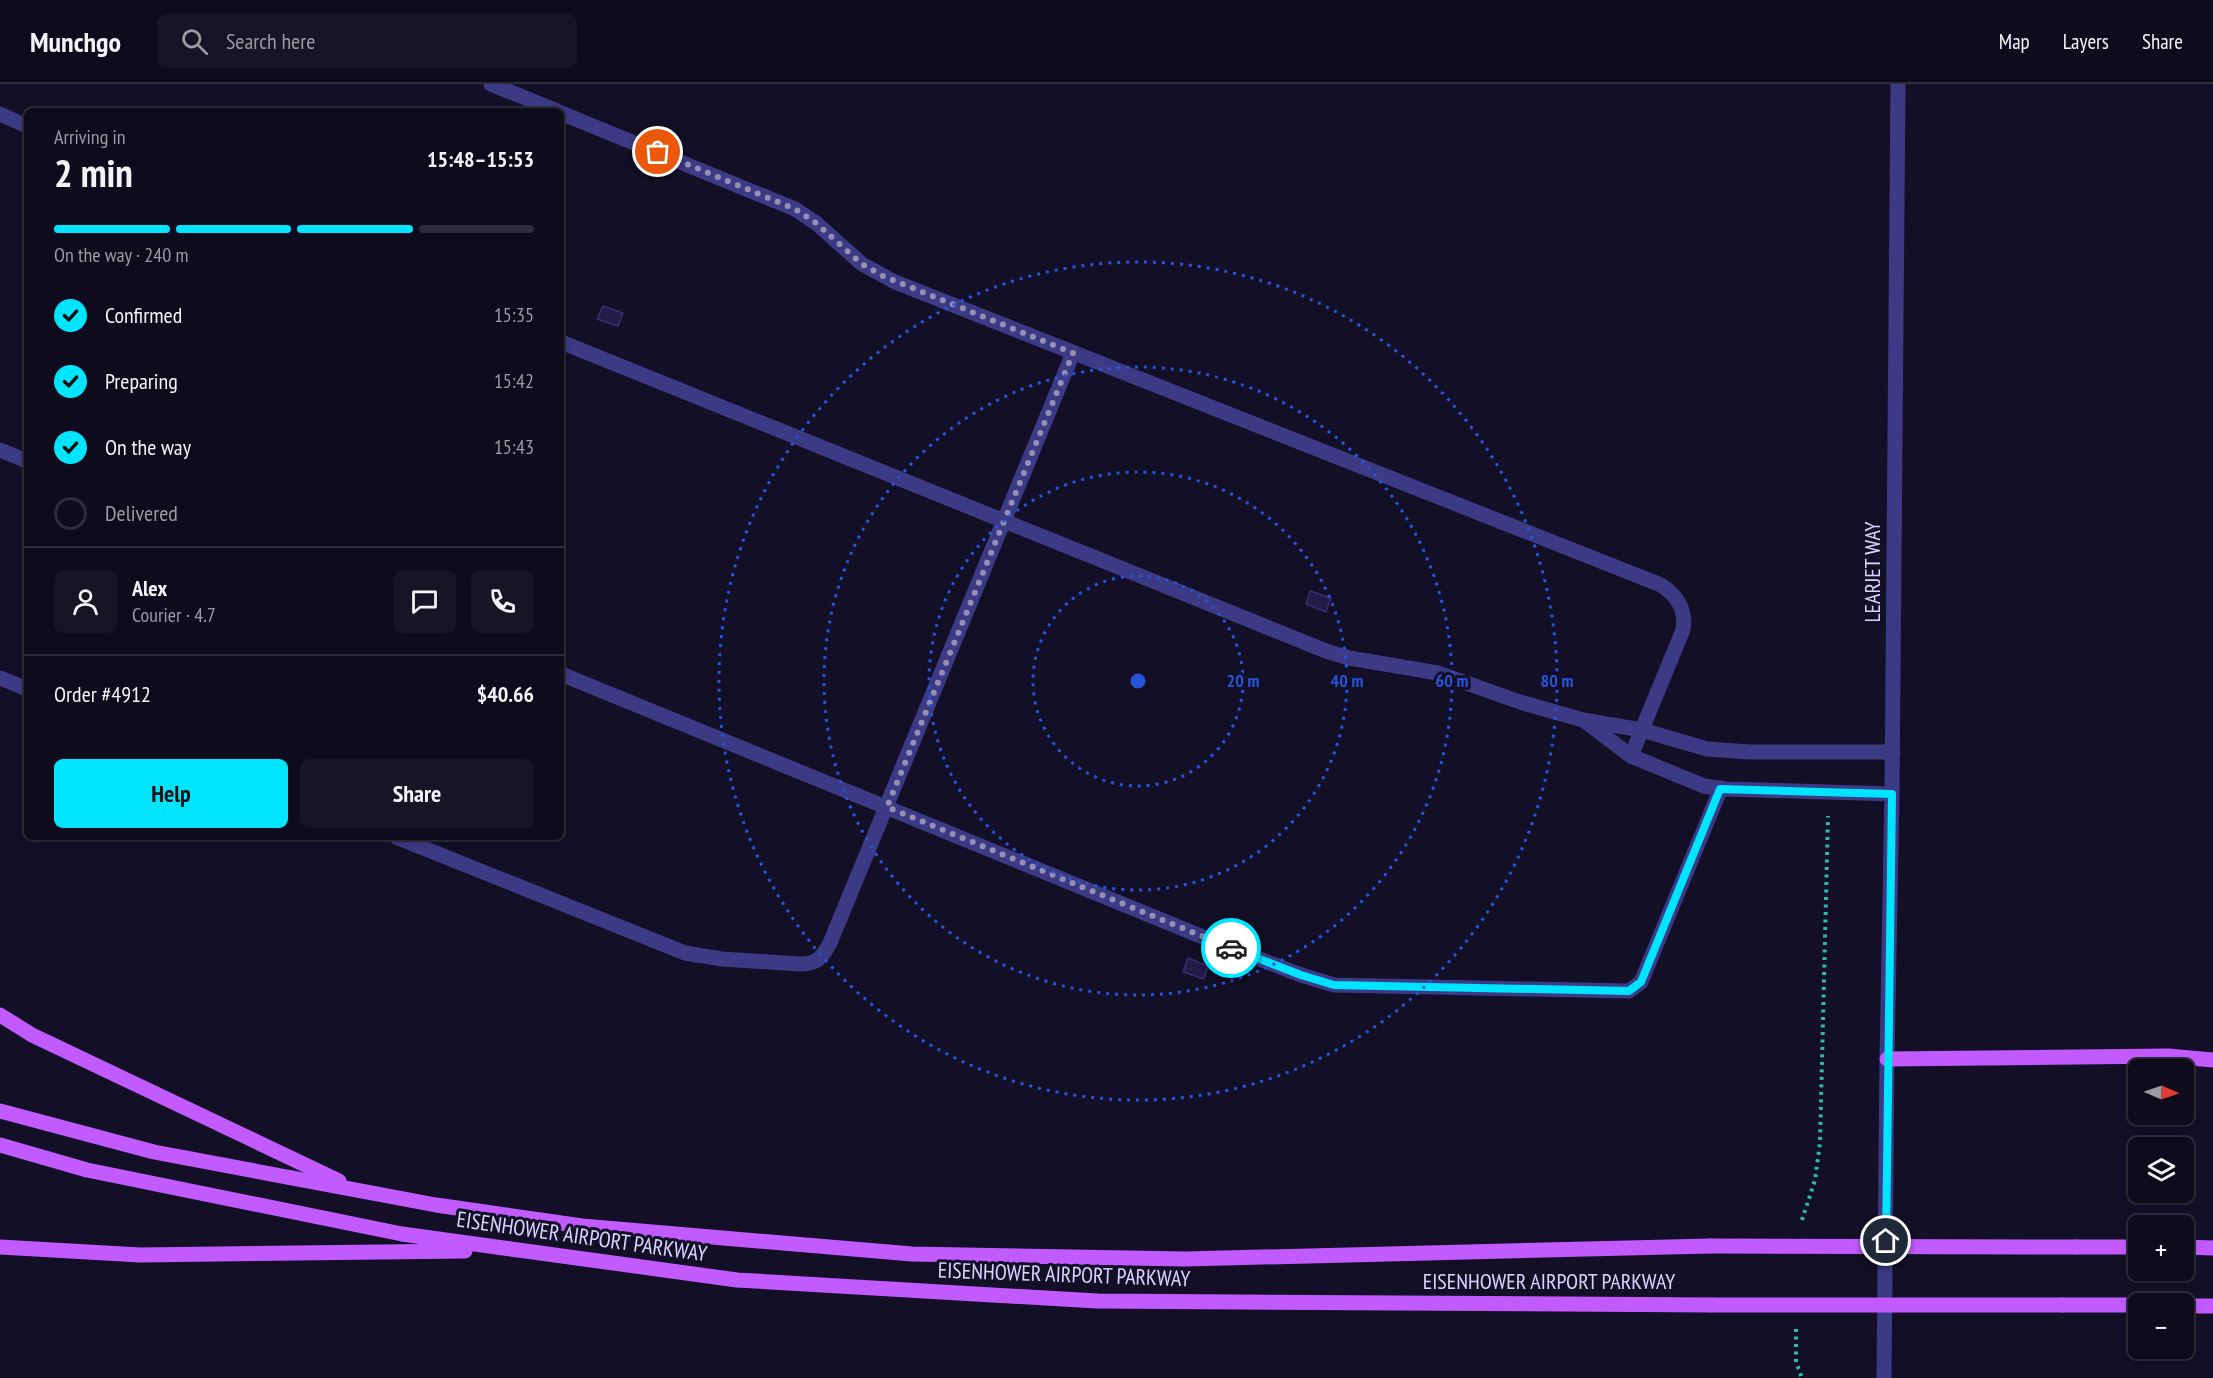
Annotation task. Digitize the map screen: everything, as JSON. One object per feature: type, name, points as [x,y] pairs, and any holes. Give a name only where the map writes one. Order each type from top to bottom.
[{"type":"main road","points":[[0,1015],[32,1035],[358,1190]]},
{"type":"main road","points":[[1887,1059],[2168,1056],[2213,1060]]},
{"type":"main road","name":"EISENHOWER AIRPORT PARKWAY","points":[[0,1111],[154,1152],[436,1205],[582,1226],[912,1254],[1185,1259],[1710,1246],[2128,1247]]},
{"type":"main road","name":"EISENHOWER AIRPORT PARKWAY","points":[[0,1145],[87,1170],[402,1234],[737,1280],[1097,1301],[2128,1305]]},
{"type":"main road","points":[[0,1247],[140,1255],[516,1250]]},
{"type":"main road","points":[[2194,1247],[2213,1248]]},
{"type":"main road","points":[[2194,1306],[2213,1306]]},
{"type":"street","points":[[491,84],[550,108]]},
{"type":"street","name":"LEARJET WAY","points":[[1884,1378],[1893,752],[1898,84]]},
{"type":"street","points":[[0,114],[24,125]]},
{"type":"street","points":[[564,114],[795,209],[824,230],[862,264],[879,274],[1661,585],[1678,600],[1684,612],[1683,630],[1631,756]]},
{"type":"street","points":[[564,343],[1326,651],[1349,658],[1438,673],[1520,702],[1583,720],[1642,730],[1707,749],[1893,752]]},
{"type":"street","points":[[403,840],[685,953],[722,959],[808,964],[820,960],[830,943],[887,807],[1073,353]]},
{"type":"street","points":[[0,450],[24,460]]},
{"type":"street","points":[[564,675],[1188,931],[1323,983],[1353,987],[1629,991],[1641,982],[1720,789]]},
{"type":"street","points":[[0,678],[24,688]]},
{"type":"street","points":[[1583,720],[1631,756],[1685,779],[1720,789],[1892,794]]},
{"type":"path","points":[[1800,1224],[1815,1180],[1820,1143],[1829,792]]},
{"type":"path","points":[[1796,1328],[1796,1362],[1802,1378]]},
{"type":"building","points":[[603,306],[623,313],[618,326],[597,319]]},
{"type":"building","points":[[1310,591],[1331,598],[1326,612],[1306,604]]},
{"type":"building","points":[[1188,958],[1208,966],[1204,979],[1183,972]]},
{"type":"way so far","points":[[658,152],[795,209],[832,236],[862,264],[895,282],[1073,353],[887,807],[1231,948]]},
{"type":"route","points":[[1231,948],[1323,983],[1334,985],[1432,989],[1629,991],[1641,982],[1720,789],[1892,794],[1886,1241]]}]
